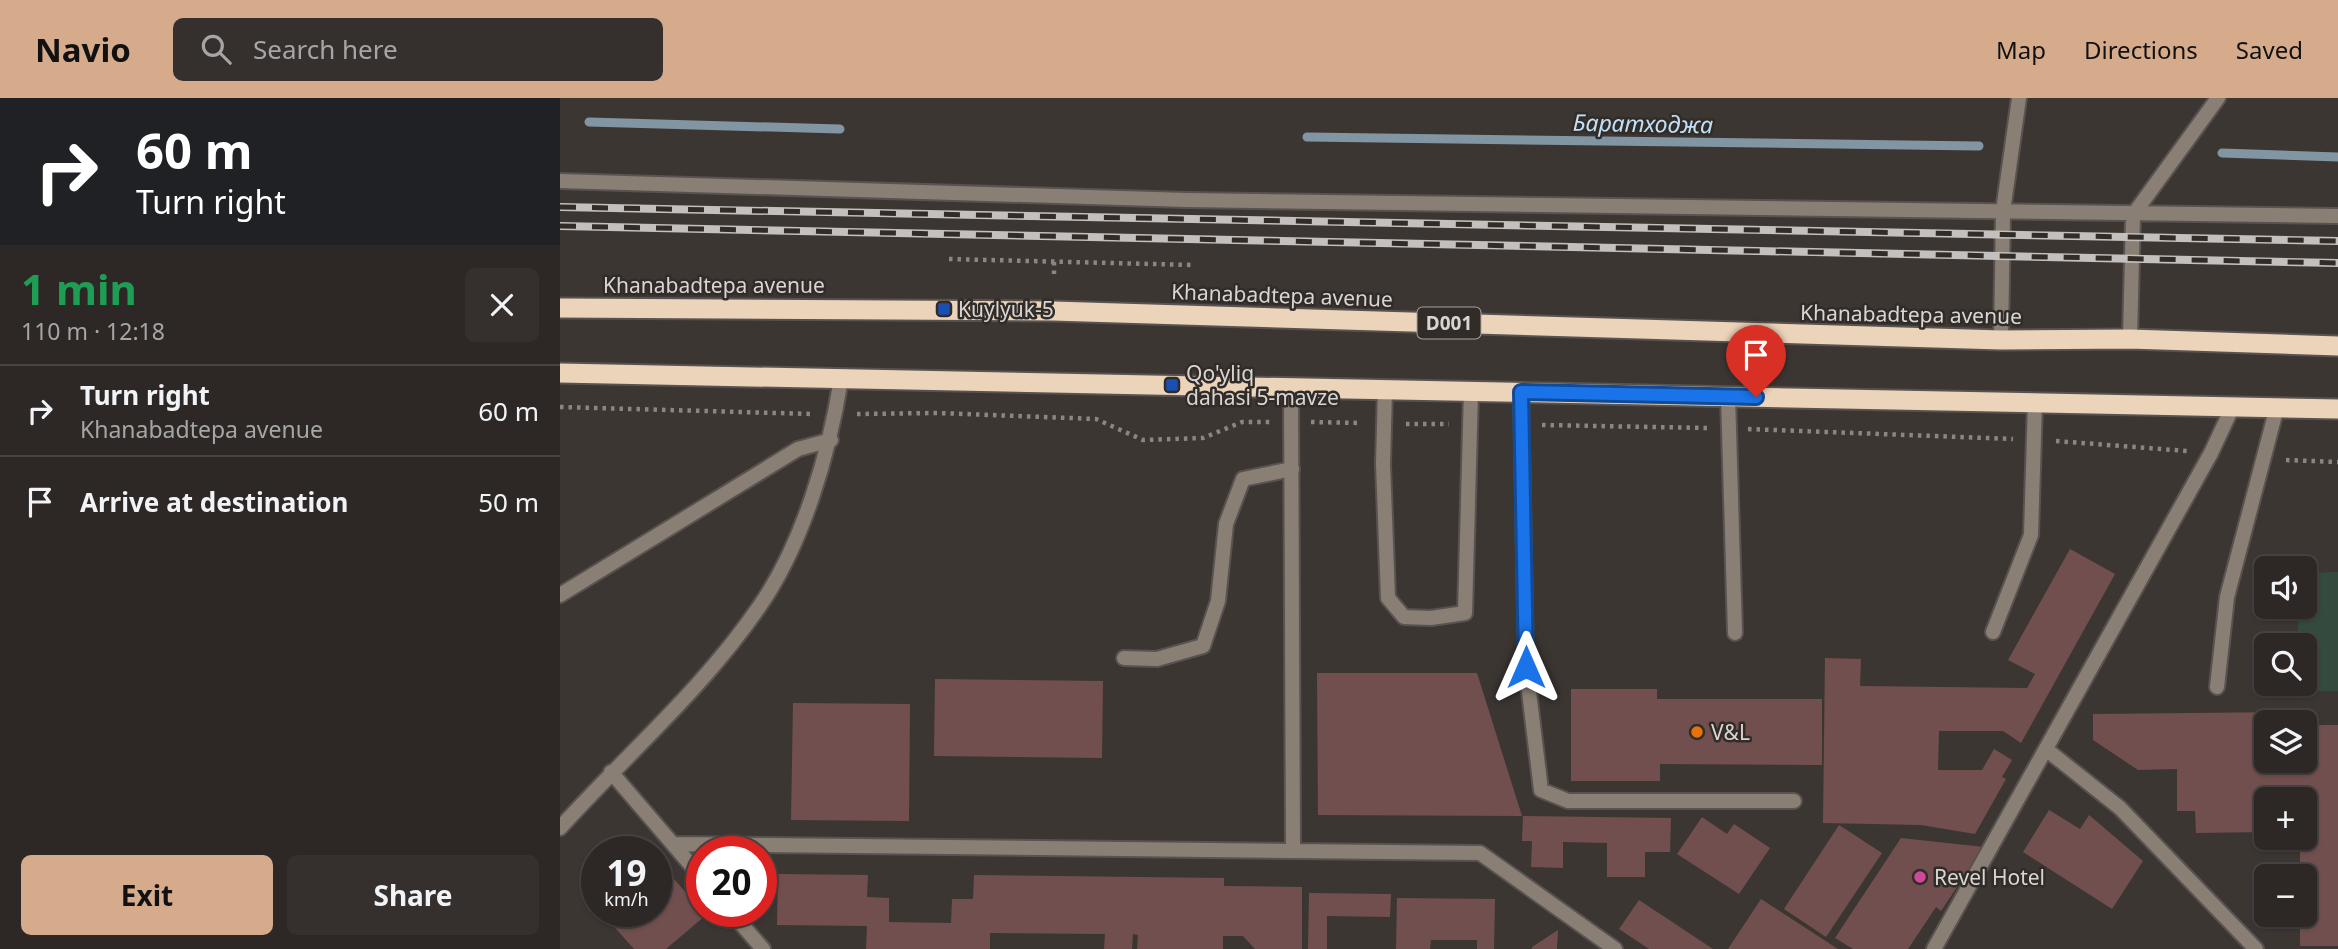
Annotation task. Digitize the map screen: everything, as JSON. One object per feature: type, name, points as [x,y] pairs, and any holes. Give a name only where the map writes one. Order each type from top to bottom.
[{"type":"highway","name":"Khanabadtepa avenue","points":[[560,308],[1053,311],[2001,340],[2130,339],[2338,346]]},
{"type":"highway","points":[[560,373],[2338,409]]},
{"type":"street","points":[[2001,340],[2003,211],[2019,98]]},
{"type":"street","points":[[2130,339],[2133,215],[2218,98]]},
{"type":"street","points":[[560,181],[1187,200],[2338,216]]},
{"type":"street","points":[[560,828],[701,681],[760,606],[792,545],[831,440],[841,379]]},
{"type":"street","points":[[1291,387],[1293,851]]},
{"type":"street","points":[[1385,389],[1383,464],[1388,598],[1404,617],[1431,618],[1465,613],[1471,391]]},
{"type":"street","points":[[1521,392],[1526,667],[1541,790],[1568,801],[1794,801]]},
{"type":"street","points":[[1728,396],[1735,632]]},
{"type":"street","points":[[1993,632],[2031,535],[2035,402]]},
{"type":"street","points":[[1934,949],[2211,453],[2233,406]]},
{"type":"street","points":[[2217,687],[2227,597],[2277,407]]},
{"type":"street","points":[[560,595],[798,449],[831,440]]},
{"type":"street","points":[[1124,658],[1157,659],[1203,646],[1217,601],[1226,524],[1243,479],[1292,469]]},
{"type":"street","points":[[2047,750],[2120,808],[2256,949]]},
{"type":"street","points":[[611,772],[686,859]]},
{"type":"street","points":[[673,844],[1480,853],[1615,949]]},
{"type":"street","points":[[744,927],[763,949]]},
{"type":"path","points":[[948,258],[1193,265]]},
{"type":"path","points":[[1054,262],[1054,277]]},
{"type":"path","points":[[560,407],[835,414],[1052,415],[1096,419],[1143,440],[1203,438],[1242,422],[1472,424]]},
{"type":"path","points":[[1521,425],[2033,440],[2211,453]]},
{"type":"path","points":[[2263,459],[2338,461]]},
{"type":"green space","points":[[2338,572],[2338,691],[2317,691],[2317,633],[2298,633],[2298,619],[2317,619],[2317,573]]},
{"type":"building","points":[[2070,549],[2115,574],[2021,743],[2003,731],[1939,731],[1938,770],[1982,770],[1994,749],[2012,760],[2002,777],[2006,779],[1975,834],[1921,825],[1823,823],[1825,658],[1861,659],[1860,686],[2027,688],[2035,674],[2008,660]]},
{"type":"building","points":[[1317,673],[1477,673],[1522,816],[1318,815]]},
{"type":"building","points":[[935,679],[1103,681],[1102,758],[934,756]]},
{"type":"building","name":"V&L","points":[[1571,689],[1657,689],[1657,699],[1822,699],[1822,765],[1660,764],[1660,781],[1571,781]]},
{"type":"building","points":[[793,703],[910,704],[909,821],[791,820]]},
{"type":"building","points":[[2254,712],[2254,773],[2317,773],[2317,725],[2338,725],[2338,946],[2300,946],[2300,927],[2317,927],[2317,864],[2300,864],[2300,850],[2317,850],[2317,787],[2254,787],[2254,832],[2196,833],[2195,811],[2177,811],[2177,769],[2138,770],[2093,740],[2093,714]]},
{"type":"building","points":[[2049,810],[2080,829],[2089,815],[2143,861],[2112,909],[2023,852]]},
{"type":"building","points":[[1523,816],[1671,818],[1670,852],[1645,852],[1645,877],[1607,877],[1607,843],[1563,842],[1563,868],[1531,867],[1532,841],[1522,841]]},
{"type":"building","points":[[1702,817],[1727,834],[1734,824],[1770,848],[1739,894],[1677,854]]},
{"type":"building","points":[[1839,825],[1882,853],[1826,937],[1784,909]]},
{"type":"building","name":"Revel Hotel","points":[[1901,838],[1984,847],[1941,911],[1936,907],[1908,949],[1853,949],[1835,938]]},
{"type":"building","points":[[778,874],[868,875],[867,897],[889,898],[889,922],[951,923],[952,899],[973,899],[974,875],[1224,878],[1224,886],[1302,887],[1302,949],[1255,949],[1243,936],[1223,936],[1223,949],[1137,949],[1138,935],[1133,934],[1132,949],[1104,949],[1105,934],[990,933],[990,949],[866,949],[867,926],[777,925]]},
{"type":"building","points":[[672,877],[686,893],[686,927],[692,927],[666,949],[634,949],[614,927],[672,927]]},
{"type":"building","points":[[1309,893],[1391,894],[1390,917],[1327,916],[1327,949],[1308,949]]},
{"type":"building","points":[[1397,898],[1495,899],[1494,949],[1477,949],[1477,940],[1431,940],[1430,949],[1396,949]]},
{"type":"building","points":[[1761,899],[1838,949],[1728,949]]},
{"type":"building","points":[[1639,900],[1713,949],[1649,949],[1619,929]]},
{"type":"building","points":[[1558,930],[1557,949],[1532,949],[1532,947]]},
{"type":"waterway","name":"Баратходжа","points":[[589,122],[840,129]]},
{"type":"waterway","name":"Баратходжа","points":[[1307,137],[1979,146]]},
{"type":"waterway","name":"Баратходжа","points":[[2222,153],[2338,157]]},
{"type":"railway","points":[[560,207],[2338,241]]},
{"type":"railway","points":[[560,226],[2338,263]]},
{"type":"place","name":"Kuylyuk-5","points":[[944,309]]},
{"type":"place","name":"Qo'yliq dahasi 5-mavze","points":[[1172,385]]},
{"type":"place","name":"V&L","points":[[1697,732]]},
{"type":"place","name":"Revel Hotel","points":[[1920,877]]},
{"type":"route","points":[[1526,667],[1521,392],[1756,397]]}]
